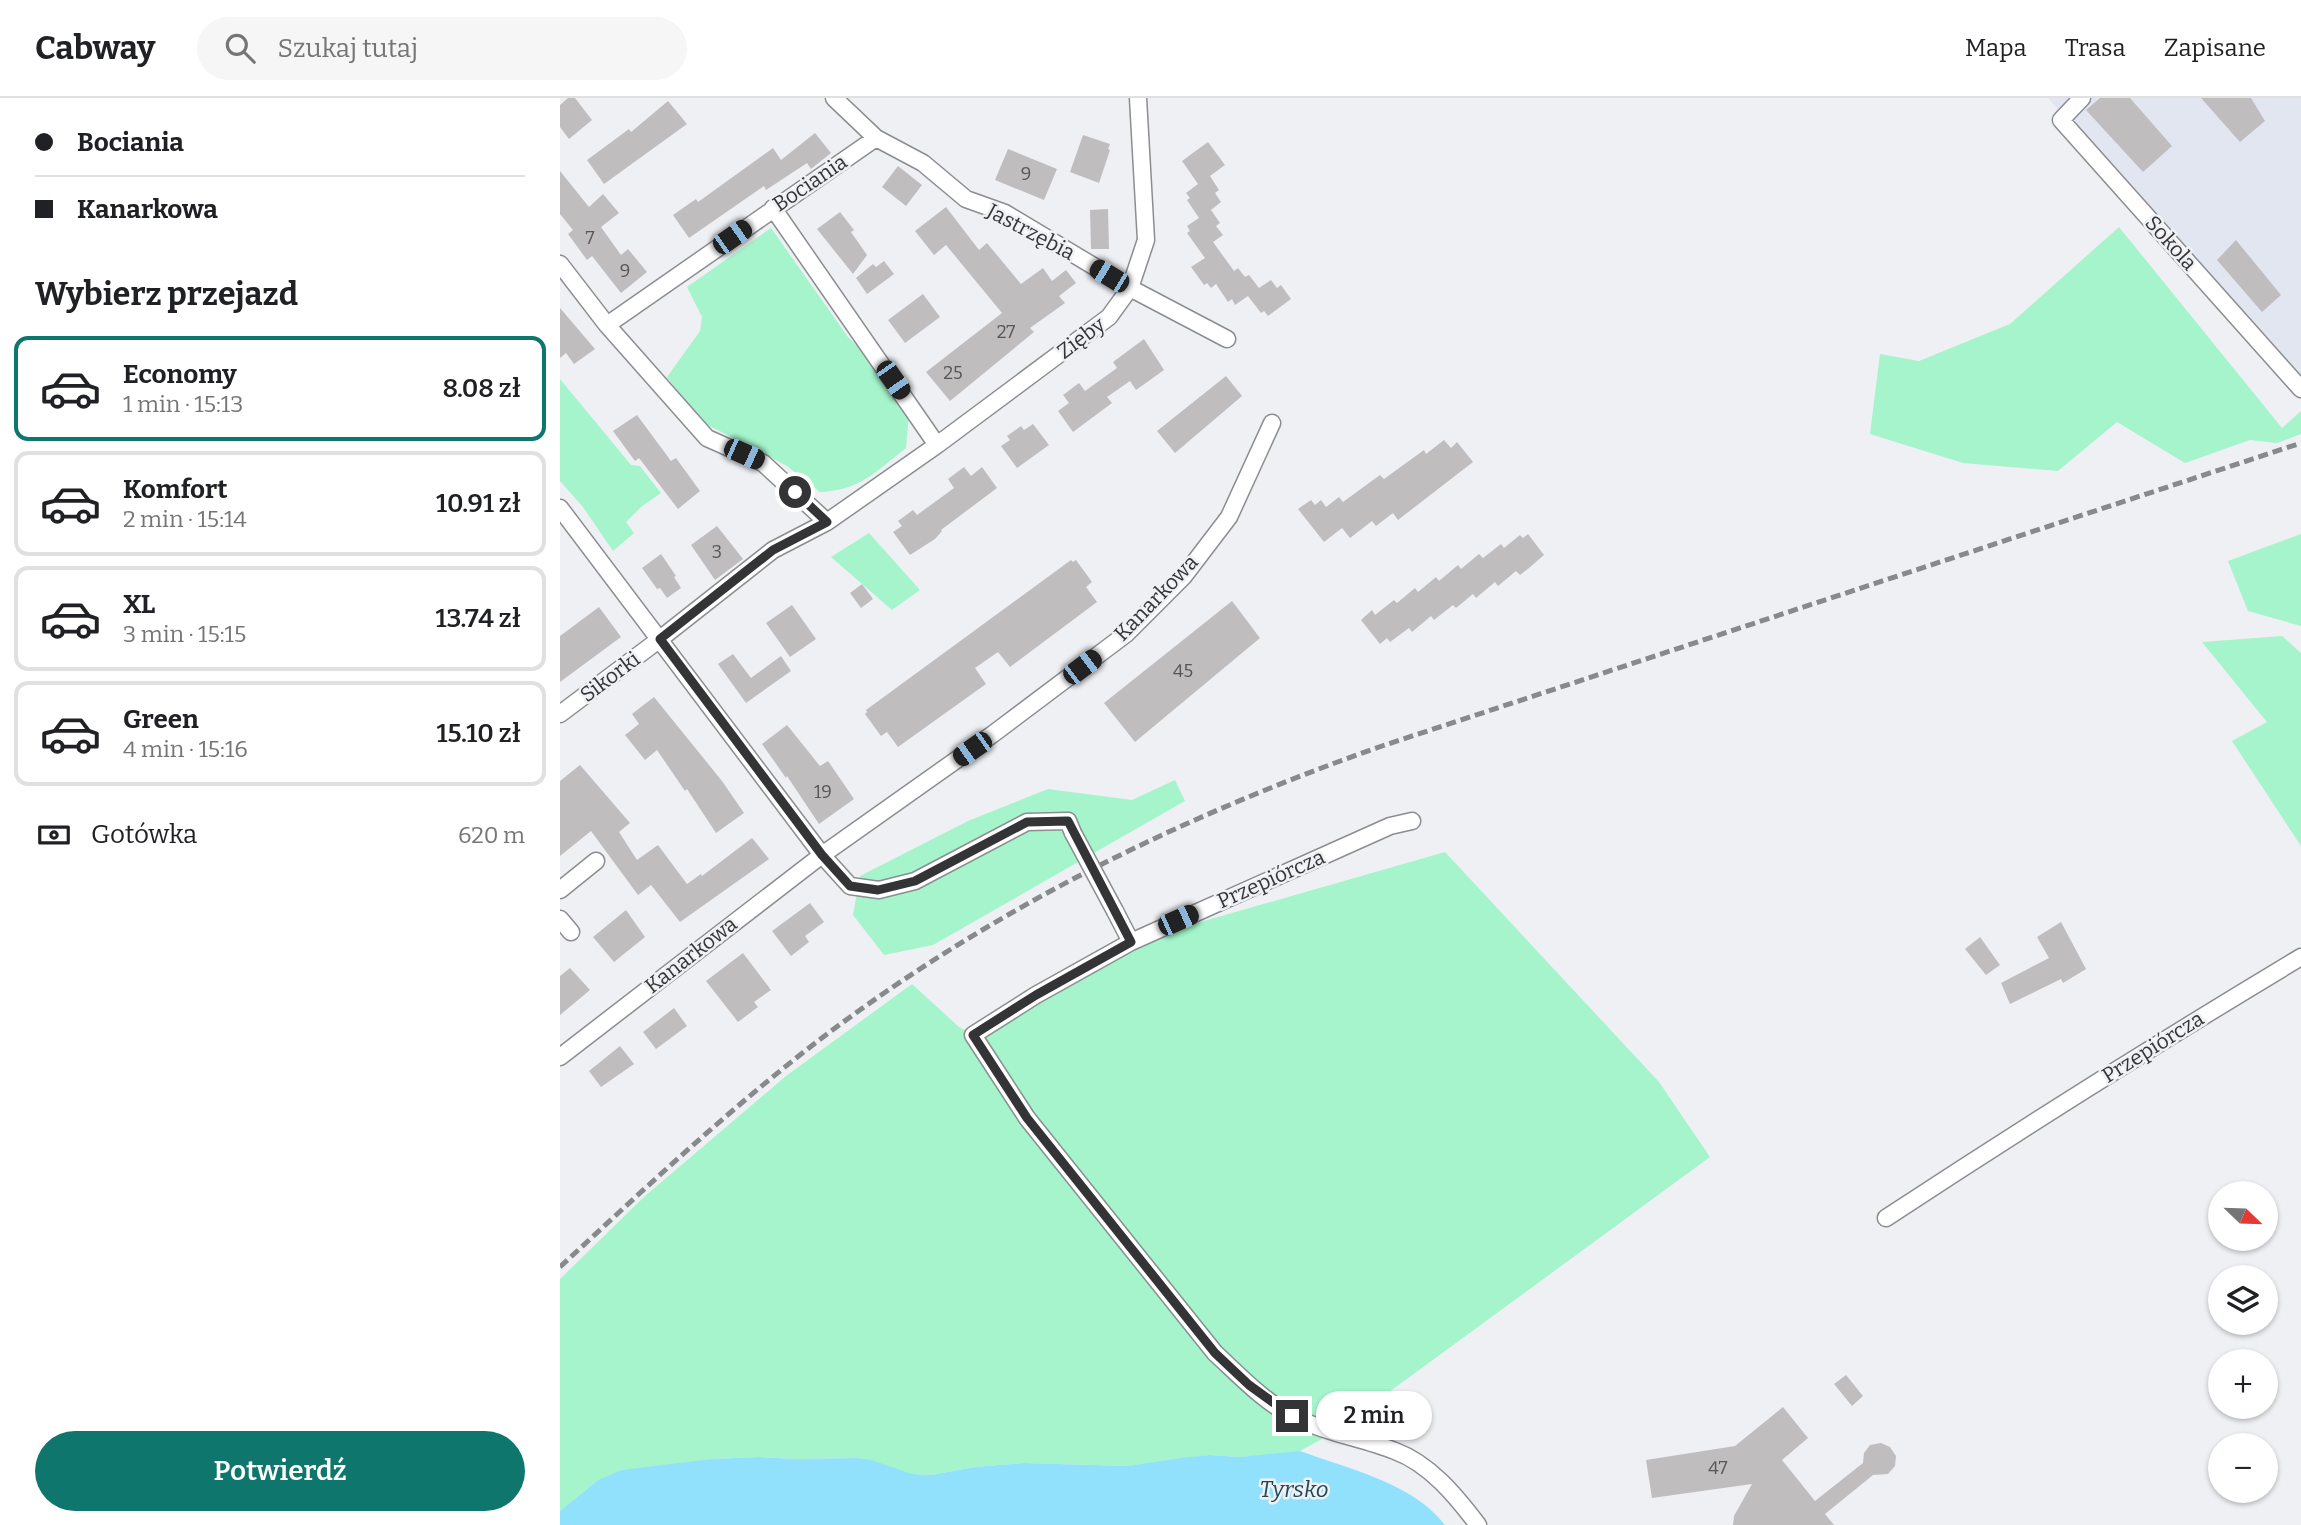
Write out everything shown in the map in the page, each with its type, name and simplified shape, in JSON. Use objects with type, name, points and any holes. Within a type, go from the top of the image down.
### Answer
[{"type":"street","name":"Jastrzębia","points":[[834,98],[877,138],[923,163],[966,200],[1005,213],[1130,288],[1227,339]]},
{"type":"street","name":"Zięby","points":[[660,639],[773,550],[827,522],[937,445],[1110,317],[1130,288],[1146,240],[1138,98]]},
{"type":"street","name":"Sokola","points":[[2082,98],[2062,120],[2301,388]]},
{"type":"street","name":"Bociania","points":[[607,325],[877,138]]},
{"type":"street","points":[[773,208],[937,445]]},
{"type":"street","points":[[560,264],[607,325],[707,438],[763,463],[827,522]]},
{"type":"street","name":"Kanarkowa","points":[[560,1057],[822,855],[993,734],[1126,634],[1184,576],[1229,517],[1272,423]]},
{"type":"street","points":[[560,508],[822,855],[850,886],[878,890],[915,881],[1027,822],[1068,821],[1131,942],[1036,995],[973,1035],[1027,1118],[1215,1353],[1249,1385],[1292,1416],[1333,1433],[1397,1451],[1421,1466],[1453,1492],[1478,1525]]},
{"type":"street","name":"Sikorki","points":[[560,714],[660,639]]},
{"type":"street","name":"Przepiórcza","points":[[1131,942],[1390,826],[1412,821]]},
{"type":"street","points":[[560,890],[596,861]]},
{"type":"street","name":"Przepiórcza","points":[[1886,1218],[2167,1037],[2301,957]]},
{"type":"shaded area","points":[[2048,98],[2301,98],[2301,375],[2289,380]]},
{"type":"green space","points":[[2119,227],[2282,428],[2301,411],[2301,434],[2277,443],[2250,440],[2185,463],[2117,422],[2058,471],[1963,463],[1870,434],[1880,354],[1919,361],[2010,324]]},
{"type":"green space","points":[[771,228],[848,337],[871,359],[909,414],[906,448],[867,478],[846,488],[820,492],[787,466],[700,421],[667,377],[700,331],[702,317],[687,287]]},
{"type":"green space","points":[[560,379],[631,465],[640,466],[661,493],[626,522],[634,533],[613,551],[583,507],[560,481]]},
{"type":"green space","points":[[869,533],[920,590],[892,610],[831,557]]},
{"type":"green space","points":[[2301,534],[2301,626],[2248,611],[2228,561]]},
{"type":"green space","points":[[2282,636],[2301,653],[2301,846],[2232,741],[2267,722],[2202,642]]},
{"type":"green space","points":[[1175,780],[1185,801],[933,945],[884,955],[853,915],[860,876],[968,821],[1048,789],[1132,800]]},
{"type":"green space","points":[[1445,852],[1659,1082],[1710,1157],[1333,1433],[1300,1451],[1240,1457],[1210,1455],[1128,1466],[1024,1463],[975,1467],[931,1475],[912,1474],[856,1458],[712,1459],[598,1480],[560,1511],[560,1279],[645,1196],[786,1076],[912,984],[959,1027],[973,1035],[1131,942]]},
{"type":"water","name":"Tyrsko","points":[[1300,1451],[1359,1471],[1398,1488],[1432,1510],[1445,1525],[560,1525],[560,1511],[598,1480],[622,1470],[712,1459],[856,1458],[871,1460],[912,1474],[931,1475],[975,1467],[1024,1463],[1128,1466],[1210,1455],[1240,1457]]},
{"type":"building","points":[[568,98],[575,98],[592,120],[569,139],[560,127],[560,105]]},
{"type":"building","points":[[2100,98],[2130,98],[2172,146],[2143,172],[2086,110]]},
{"type":"building","points":[[2201,98],[2251,98],[2265,121],[2240,142]]},
{"type":"building","points":[[668,101],[687,124],[604,184],[587,160],[629,129],[631,132]]},
{"type":"building","points":[[815,133],[831,153],[811,169],[807,163],[766,190],[764,186],[689,238],[673,215],[696,199],[698,202],[773,148],[781,160]]},
{"type":"building","points":[[1083,135],[1110,144],[1099,183],[1070,172]]},
{"type":"building","points":[[1208,142],[1225,165],[1210,176],[1219,190],[1215,193],[1221,202],[1211,210],[1220,223],[1216,226],[1223,235],[1213,242],[1234,271],[1238,268],[1245,277],[1249,275],[1259,288],[1271,280],[1277,288],[1281,285],[1291,299],[1268,316],[1264,311],[1261,313],[1248,296],[1235,305],[1232,299],[1228,302],[1216,284],[1211,288],[1207,283],[1204,285],[1191,267],[1205,258],[1187,233],[1190,231],[1187,226],[1199,218],[1187,200],[1190,198],[1186,193],[1198,184],[1182,161]]},
{"type":"building","points":[[1008,149],[1057,169],[1044,200],[995,180]]},
{"type":"building","points":[[898,166],[922,185],[906,206],[882,187]]},
{"type":"building","points":[[560,171],[589,207],[603,194],[619,213],[601,227],[621,255],[628,249],[647,272],[621,293],[592,256],[587,260],[568,234],[573,230],[560,214]]},
{"type":"building","points":[[946,207],[979,250],[987,243],[1021,284],[1043,268],[1052,281],[1066,270],[1076,283],[1059,296],[1065,303],[1030,328],[1034,332],[950,401],[926,372],[1002,313],[946,245],[934,255],[915,231]]},
{"type":"building","points":[[1108,209],[1109,249],[1091,249],[1090,210]]},
{"type":"building","points":[[840,212],[854,230],[851,232],[867,255],[853,274],[817,229]]},
{"type":"building","points":[[2236,240],[2281,295],[2262,312],[2217,260]]},
{"type":"building","points":[[884,261],[894,274],[867,294],[856,278],[873,264],[876,267]]},
{"type":"building","points":[[923,294],[940,317],[905,343],[888,320]]},
{"type":"building","points":[[560,308],[595,349],[574,364],[566,353],[560,358]]},
{"type":"building","points":[[1144,339],[1164,370],[1136,390],[1130,381],[1107,397],[1112,403],[1073,432],[1058,411],[1069,403],[1063,395],[1079,383],[1085,391],[1117,368],[1113,362]]},
{"type":"building","points":[[1226,376],[1242,396],[1175,453],[1157,431]]},
{"type":"building","points":[[637,415],[671,461],[676,458],[700,491],[678,509],[639,458],[635,461],[613,431]]},
{"type":"building","points":[[1033,424],[1049,445],[1017,468],[1001,446],[1010,440],[1007,436],[1021,426],[1024,430]]},
{"type":"building","points":[[1444,440],[1451,448],[1457,442],[1473,462],[1398,520],[1393,513],[1376,526],[1372,521],[1350,538],[1342,528],[1324,542],[1298,509],[1311,500],[1315,505],[1321,500],[1326,507],[1339,497],[1343,502],[1380,475],[1384,479],[1424,450],[1426,454]]},
{"type":"building","points":[[964,467],[971,476],[982,467],[997,488],[941,530],[935,539],[910,555],[893,532],[902,526],[898,521],[913,510],[917,515],[954,488],[948,479]]},
{"type":"building","points":[[717,526],[743,559],[715,580],[691,545]]},
{"type":"building","points":[[1528,534],[1544,555],[1529,568],[1520,575],[1516,571],[1498,586],[1495,582],[1476,598],[1473,594],[1456,608],[1453,605],[1434,620],[1431,616],[1412,632],[1409,628],[1390,642],[1387,638],[1380,644],[1361,620],[1372,610],[1375,615],[1394,600],[1397,603],[1415,588],[1418,592],[1436,577],[1439,581],[1458,565],[1461,569],[1479,554],[1483,558],[1501,544],[1504,548],[1520,535],[1523,538]]},
{"type":"building","points":[[661,554],[681,588],[667,598],[642,568]]},
{"type":"building","points":[[1071,560],[1076,560],[1092,582],[1086,587],[1097,602],[1010,667],[998,652],[975,668],[986,684],[898,747],[887,732],[881,736],[865,714],[866,710]]},
{"type":"building","points":[[862,584],[873,599],[861,608],[850,593]]},
{"type":"building","points":[[1232,601],[1260,638],[1135,742],[1104,703]]},
{"type":"building","points":[[792,605],[816,639],[790,657],[766,623]]},
{"type":"building","points":[[599,607],[621,637],[560,682],[560,636]]},
{"type":"building","points":[[733,654],[751,678],[781,656],[791,671],[746,703],[718,664]]},
{"type":"building","points":[[654,697],[722,781],[744,813],[716,833],[657,750],[645,760],[625,735],[639,724],[632,714]]},
{"type":"building","points":[[787,725],[820,766],[828,761],[854,799],[819,824],[762,744]]},
{"type":"building","points":[[580,765],[630,823],[619,832],[637,860],[658,845],[687,884],[701,874],[702,876],[752,838],[769,859],[680,922],[651,885],[638,895],[591,831],[560,856],[560,781]]},
{"type":"building","points":[[810,903],[824,922],[805,936],[809,942],[791,956],[772,931]]},
{"type":"building","points":[[626,910],[645,937],[614,962],[593,937]]},
{"type":"building","points":[[2061,922],[2086,969],[2063,983],[2061,979],[2010,1004],[2001,983],[2049,958],[2037,937]]},
{"type":"building","points":[[1980,937],[2000,965],[1986,975],[1965,949]]},
{"type":"building","points":[[743,953],[771,990],[754,1002],[758,1007],[738,1022],[706,981]]},
{"type":"building","points":[[570,968],[590,990],[560,1015],[560,976]]},
{"type":"building","points":[[674,1008],[687,1026],[656,1049],[643,1032]]},
{"type":"building","points":[[620,1046],[634,1064],[601,1087],[589,1071]]},
{"type":"building","points":[[1846,1375],[1863,1396],[1852,1406],[1834,1384]]},
{"type":"building","points":[[1783,1407],[1808,1438],[1782,1460],[1815,1501],[1863,1463],[1864,1453],[1870,1445],[1881,1443],[1890,1447],[1896,1456],[1895,1466],[1888,1474],[1873,1475],[1825,1514],[1834,1525],[1733,1525],[1734,1516],[1752,1484],[1652,1498],[1646,1460],[1735,1446]]},
{"type":"railway","points":[[560,1267],[748,1097],[879,996],[1016,910],[1158,837],[1232,804],[1382,746],[2301,443]]},
{"type":"route","points":[[795,492],[827,522],[773,550],[660,639],[822,855],[850,886],[878,890],[915,881],[1027,822],[1068,821],[1131,942],[1036,995],[973,1035],[1027,1118],[1215,1353],[1249,1385],[1292,1416]]}]
